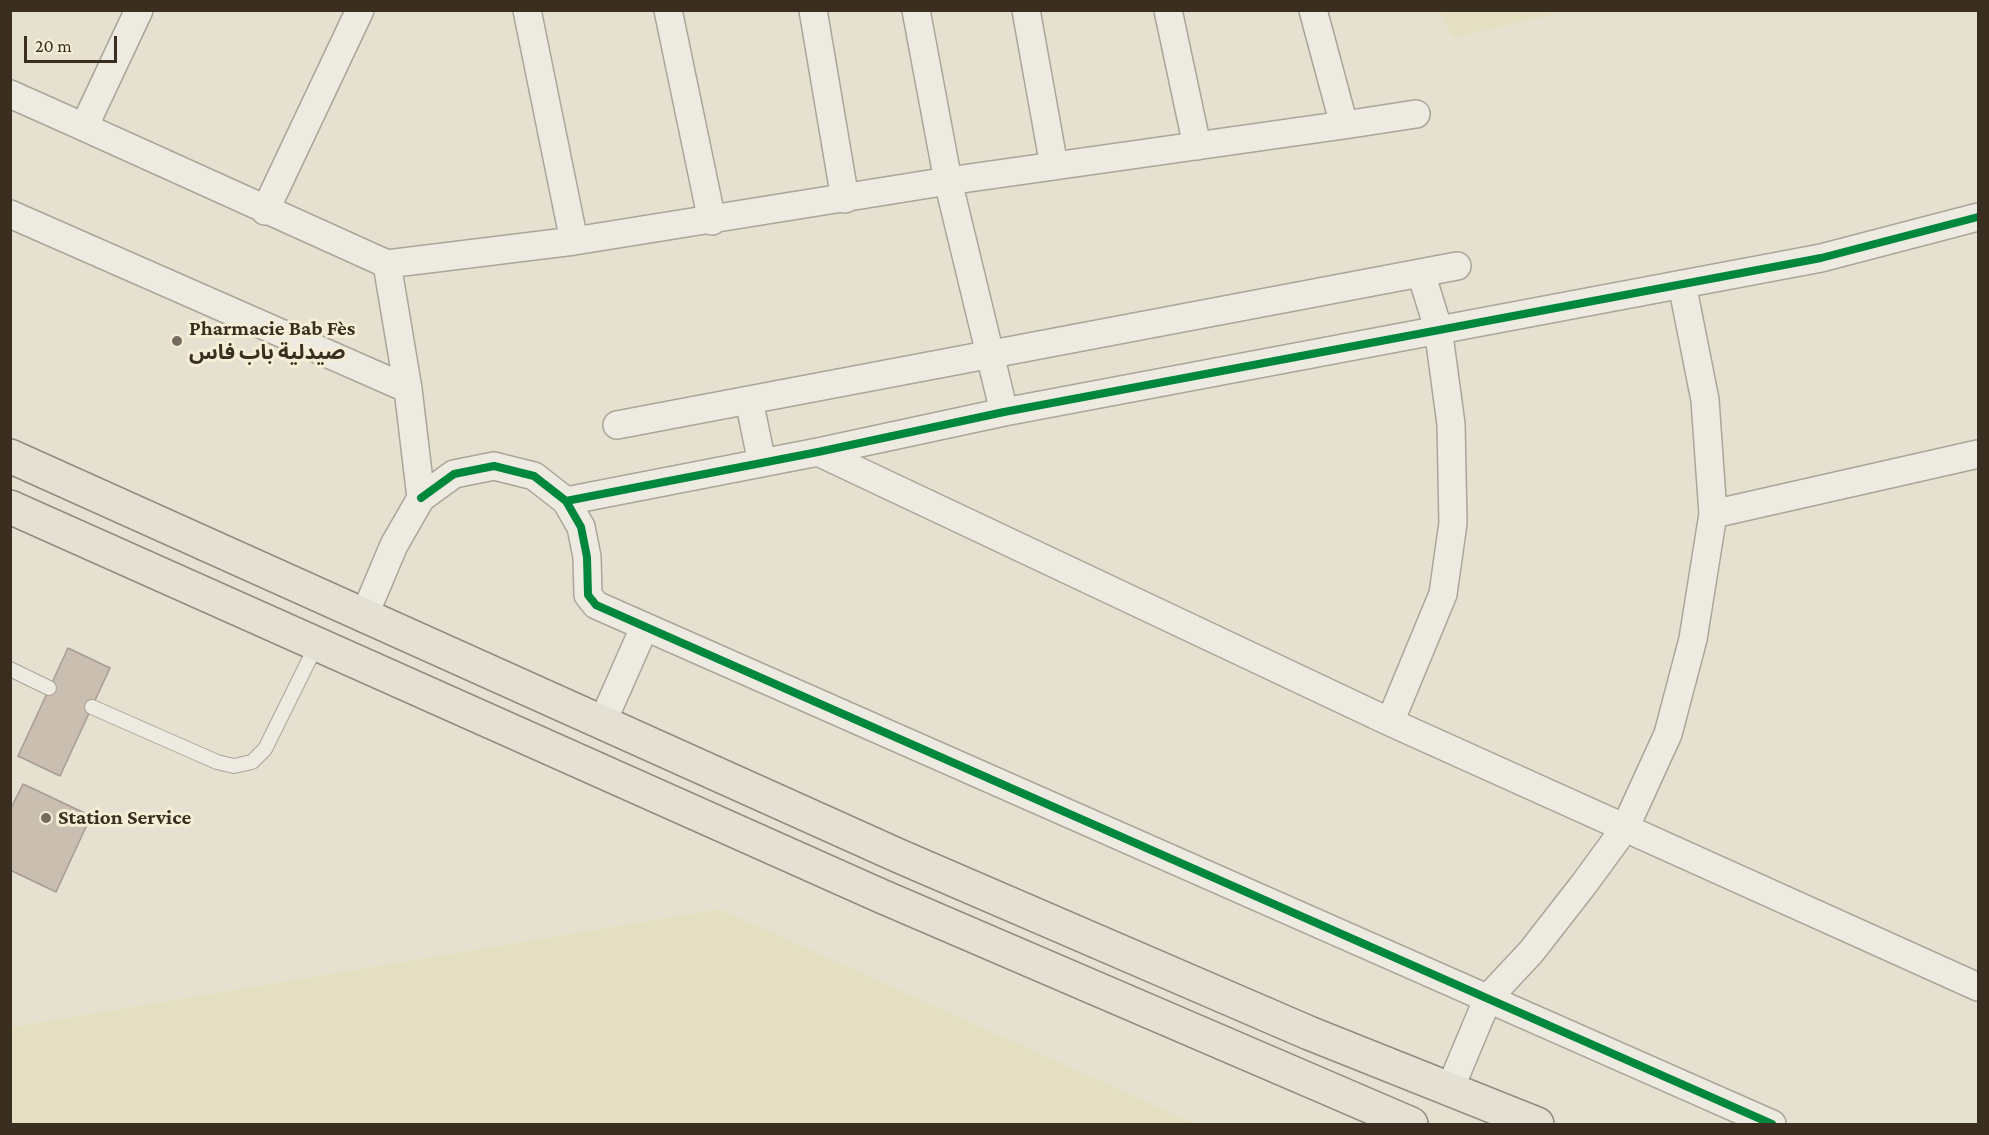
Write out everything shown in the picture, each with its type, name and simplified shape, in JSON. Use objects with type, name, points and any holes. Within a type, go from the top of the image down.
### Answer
[{"type":"main road","points":[[10,456],[909,861],[1449,1091],[1537,1125]]},
{"type":"main road","points":[[10,507],[316,646],[870,892],[1411,1125]]},
{"type":"street","points":[[84,127],[139,10]]},
{"type":"street","points":[[265,211],[360,10]]},
{"type":"street","points":[[527,10],[574,242]]},
{"type":"street","points":[[668,10],[712,221]]},
{"type":"street","points":[[813,10],[845,199]]},
{"type":"street","points":[[916,10],[948,181],[1004,412]]},
{"type":"street","points":[[1026,10],[1054,166]]},
{"type":"street","points":[[1168,10],[1197,146]]},
{"type":"street","points":[[1313,10],[1344,125]]},
{"type":"street","points":[[10,94],[265,211],[387,264],[574,242],[948,181],[1416,114]]},
{"type":"street","points":[[10,214],[408,389]]},
{"type":"street","points":[[566,501],[818,452],[1004,412],[1438,328],[1821,258],[1978,217]]},
{"type":"street","points":[[387,264],[408,389],[421,498]]},
{"type":"street","points":[[616,425],[1457,266]]},
{"type":"street","points":[[1390,722],[1443,594],[1453,523],[1451,424],[1438,328],[1421,273]]},
{"type":"street","points":[[1449,1091],[1488,998],[1531,952],[1625,828],[1668,734],[1693,639],[1713,514],[1705,400],[1682,284]]},
{"type":"street","points":[[749,400],[762,463]]},
{"type":"street","points":[[818,452],[1390,722],[1978,987]]},
{"type":"street","points":[[1713,514],[1978,454]]},
{"type":"street","points":[[364,616],[394,545],[421,498],[454,474],[494,466],[534,476],[566,501],[580,527],[586,557],[588,595],[596,605],[1772,1125]]},
{"type":"street","points":[[602,723],[644,628]]},
{"type":"lane","points":[[92,707],[217,762],[234,766],[252,762],[265,749],[316,646]]},
{"type":"lane","points":[[10,669],[49,688]]},
{"type":"shaded area","points":[[1440,11],[1567,11],[1453,38]]},
{"type":"shaded area","points":[[720,909],[1196,1124],[11,1124],[11,1027]]},
{"type":"building","points":[[68,648],[110,668],[60,776],[18,756]]},
{"type":"building","points":[[23,784],[91,816],[56,892],[10,870],[10,810]]},
{"type":"cycle path","points":[[566,501],[818,452],[1004,412],[1821,258],[1978,217]]},
{"type":"cycle path","points":[[421,498],[454,474],[494,466],[534,476],[566,501],[581,527],[587,557],[588,595],[596,605],[1772,1124]]},
{"type":"place","name":"Pharmacie Bab Fès صيدلية باب فاس","points":[[177,341]]},
{"type":"place","name":"Station Service","points":[[46,818]]}]
